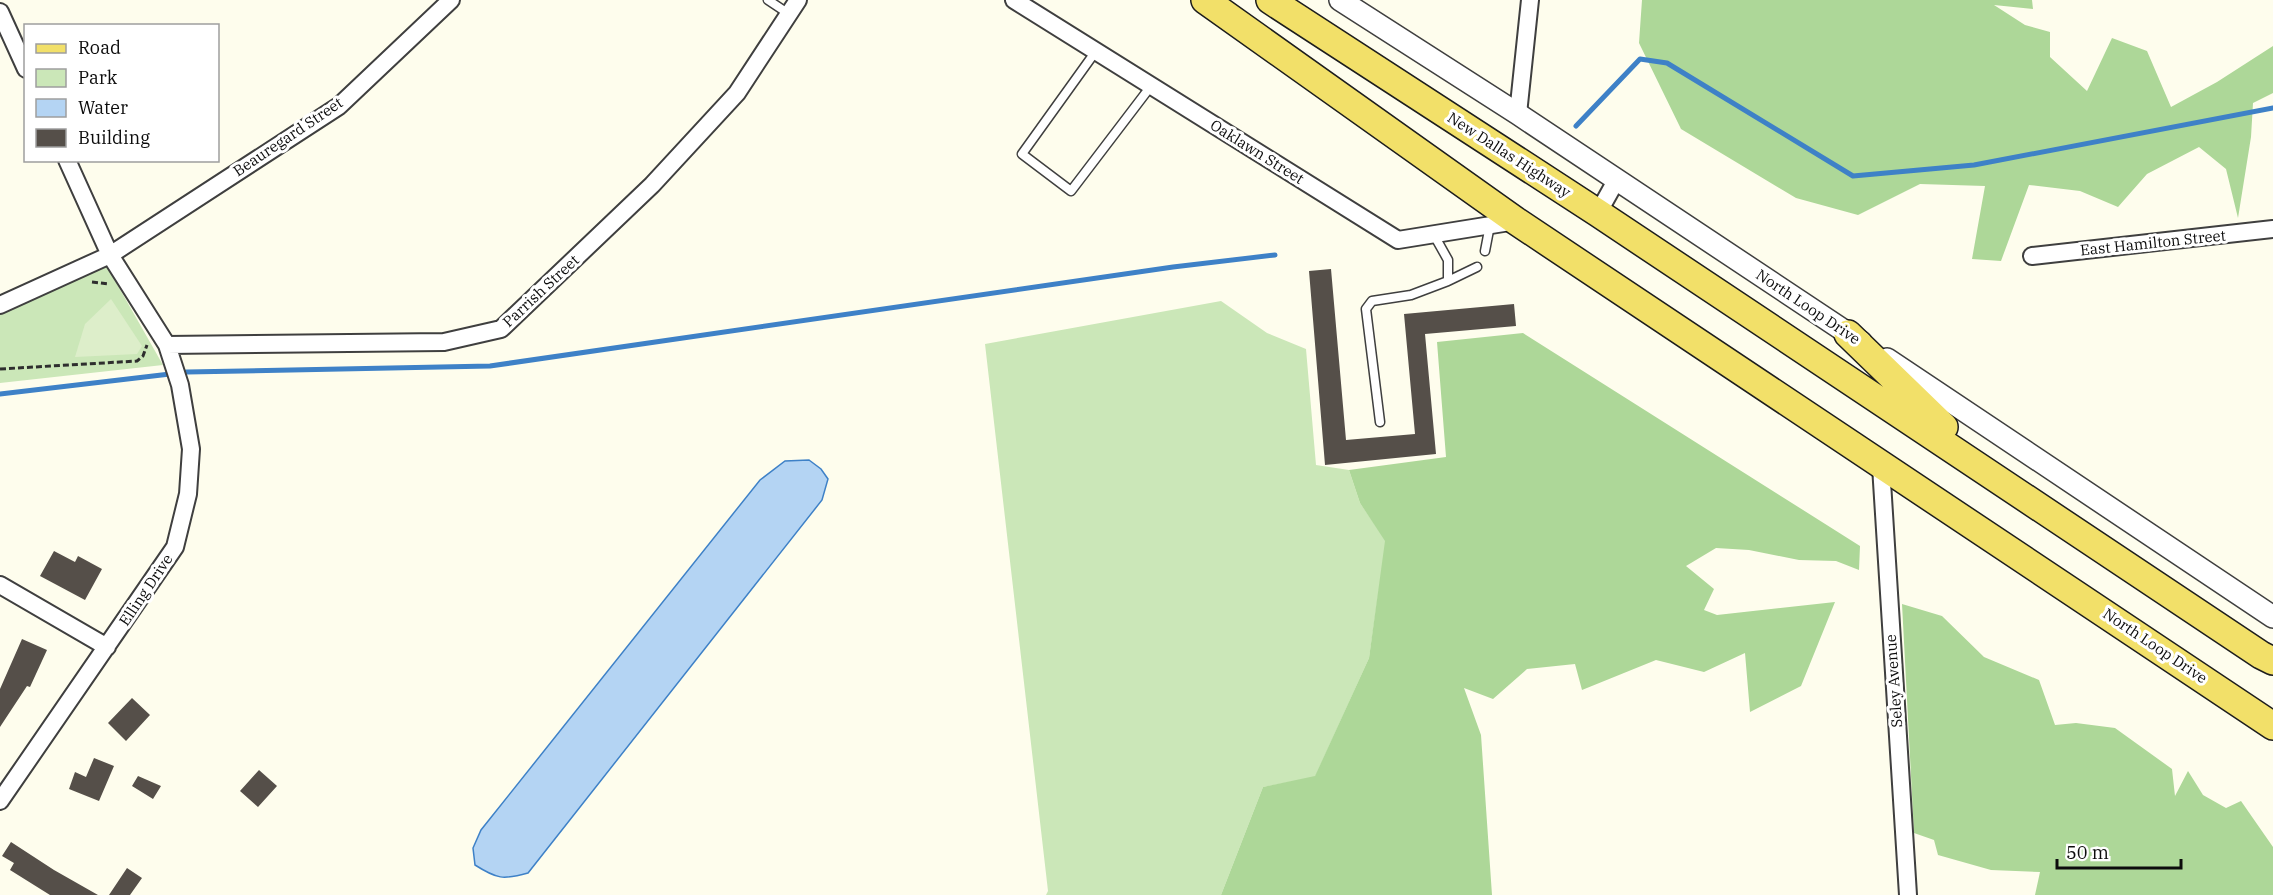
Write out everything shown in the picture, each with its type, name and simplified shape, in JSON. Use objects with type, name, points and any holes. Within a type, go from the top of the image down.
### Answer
[{"type":"main road","name":"North Loop Drive","points":[[1205,0],[1380,126],[1503,224],[1881,466],[2126,626],[2273,726]]},
{"type":"main road","name":"New Dallas Highway","points":[[1270,0],[1990,472]]},
{"type":"main road","points":[[1848,334],[1990,472],[2273,661]]},
{"type":"street","name":"Beauregard Street","points":[[110,255],[339,106],[452,0]]},
{"type":"street","name":"Oaklawn Street","points":[[1014,0],[1398,240],[1503,224]]},
{"type":"street","name":"North Loop Drive","points":[[1340,0],[1617,179],[2273,617]]},
{"type":"street","points":[[1518,114],[1530,0]]},
{"type":"street","name":"Parrish Street","points":[[168,351],[444,342],[501,329],[652,185],[737,93],[793,7]]},
{"type":"street","points":[[0,12],[24,65]]},
{"type":"street","name":"Elling Drive","points":[[0,801],[175,547],[188,494],[191,449],[180,385],[168,351],[110,255],[68,162]]},
{"type":"street","points":[[1598,213],[1617,179]]},
{"type":"street","name":"East Hamilton Street","points":[[2032,256],[2273,229]]},
{"type":"street","points":[[0,305],[110,255]]},
{"type":"street","name":"Seley Avenue","points":[[1881,466],[1908,895]]},
{"type":"street","points":[[0,585],[107,647]]},
{"type":"lane","points":[[768,0],[793,7]]},
{"type":"lane","points":[[1096,51],[1022,154],[1071,191],[1151,86]]},
{"type":"lane","points":[[1485,251],[1503,224]]},
{"type":"lane","points":[[1434,235],[1448,260],[1448,280]]},
{"type":"lane","points":[[1380,422],[1366,309],[1372,301],[1411,295],[1477,267]]},
{"type":"path","points":[[86,283],[107,284],[117,288]]},
{"type":"path","points":[[0,369],[137,361],[143,357],[147,344]]},
{"type":"green space","points":[[1642,0],[2032,0],[2033,9],[1994,5],[2025,25],[2050,32],[2050,57],[2087,91],[2112,38],[2147,51],[2171,107],[2217,82],[2273,46],[2273,93],[2253,103],[2251,137],[2238,218],[2226,169],[2199,147],[2147,174],[2118,207],[2080,191],[2029,185],[2001,261],[1972,259],[1985,186],[1920,184],[1858,215],[1796,198],[1681,129],[1639,43]]},
{"type":"green space","points":[[105,263],[163,365],[0,383],[0,312]]},
{"type":"green space","points":[[111,299],[142,346],[137,354],[75,357],[85,324]]},
{"type":"green space","points":[[1221,301],[1267,333],[1306,349],[1316,465],[1349,470],[1360,503],[1386,541],[1369,658],[1315,777],[1263,787],[1221,895],[1046,895],[1048,891],[985,344]]},
{"type":"green space","points":[[1523,333],[1860,546],[1859,570],[1836,561],[1799,560],[1749,550],[1716,548],[1686,566],[1714,589],[1704,610],[1717,615],[1835,602],[1801,686],[1750,712],[1745,653],[1704,672],[1656,660],[1582,690],[1575,664],[1527,669],[1493,699],[1464,688],[1481,735],[1492,895],[1221,895],[1263,787],[1315,776],[1369,658],[1385,541],[1360,503],[1349,470],[1446,457],[1437,342]]},
{"type":"green space","points":[[1902,604],[1942,616],[1984,657],[2039,680],[2055,725],[2076,723],[2115,728],[2172,769],[2175,796],[2188,771],[2203,795],[2226,808],[2241,801],[2273,847],[2273,895],[2035,895],[2040,872],[1991,870],[1938,855],[1934,840],[1914,833]]},
{"type":"water","points":[[809,460],[821,469],[828,479],[822,500],[528,873],[500,877],[475,865],[473,848],[481,830],[760,480],[785,461]]},
{"type":"building","points":[[1331,269],[1346,440],[1415,434],[1404,314],[1514,304],[1516,326],[1425,334],[1436,454],[1325,465],[1309,271]]},
{"type":"building","points":[[54,551],[75,562],[78,556],[102,569],[85,600],[40,576]]},
{"type":"building","points":[[22,639],[47,650],[30,687],[27,686],[0,727],[0,689]]},
{"type":"building","points":[[132,698],[150,715],[126,741],[108,723]]},
{"type":"building","points":[[94,758],[114,766],[99,801],[69,789],[75,772],[86,777]]},
{"type":"building","points":[[259,770],[277,786],[258,807],[240,791]]},
{"type":"building","points":[[138,776],[161,786],[153,799],[132,786]]},
{"type":"building","points":[[11,842],[98,895],[50,895],[10,870],[14,863],[2,856]]},
{"type":"building","points":[[127,868],[142,878],[130,895],[109,895]]},
{"type":"waterway","points":[[1576,126],[1640,59],[1667,63],[1853,176],[1974,165],[2273,108]]},
{"type":"waterway","points":[[0,394],[187,372],[490,366],[1173,267],[1275,255]]}]
